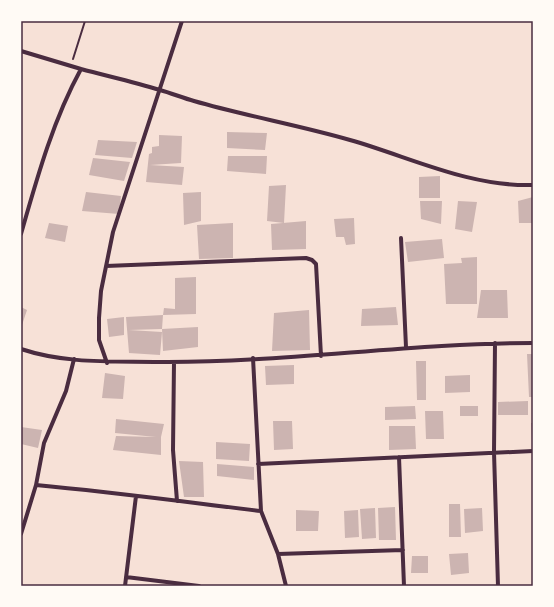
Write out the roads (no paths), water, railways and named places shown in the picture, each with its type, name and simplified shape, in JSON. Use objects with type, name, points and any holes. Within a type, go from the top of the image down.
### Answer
[{"type":"street","points":[[107,363],[99,340],[101,291],[113,232],[182,21]]},
{"type":"street","points":[[21,51],[160,90],[193,101],[388,151],[459,176],[487,183],[516,186],[533,185]]},
{"type":"street","points":[[21,234],[52,135],[81,69]]},
{"type":"street","points":[[400,238],[406,347]]},
{"type":"street","points":[[106,266],[306,258],[312,260],[316,264],[321,356]]},
{"type":"street","points":[[495,343],[494,452],[498,586]]},
{"type":"street","points":[[21,349],[42,356],[107,363],[321,356],[406,347],[533,343]]},
{"type":"street","points":[[252,358],[261,511],[278,554],[286,586]]},
{"type":"street","points":[[21,534],[36,485],[44,443],[66,390],[74,359]]},
{"type":"street","points":[[174,362],[173,450],[176,501]]},
{"type":"street","points":[[258,464],[494,452],[533,452]]},
{"type":"street","points":[[399,457],[404,586]]},
{"type":"street","points":[[36,485],[261,511]]},
{"type":"street","points":[[125,586],[136,496]]},
{"type":"street","points":[[278,554],[403,550]]},
{"type":"street","points":[[126,577],[199,586]]}]
